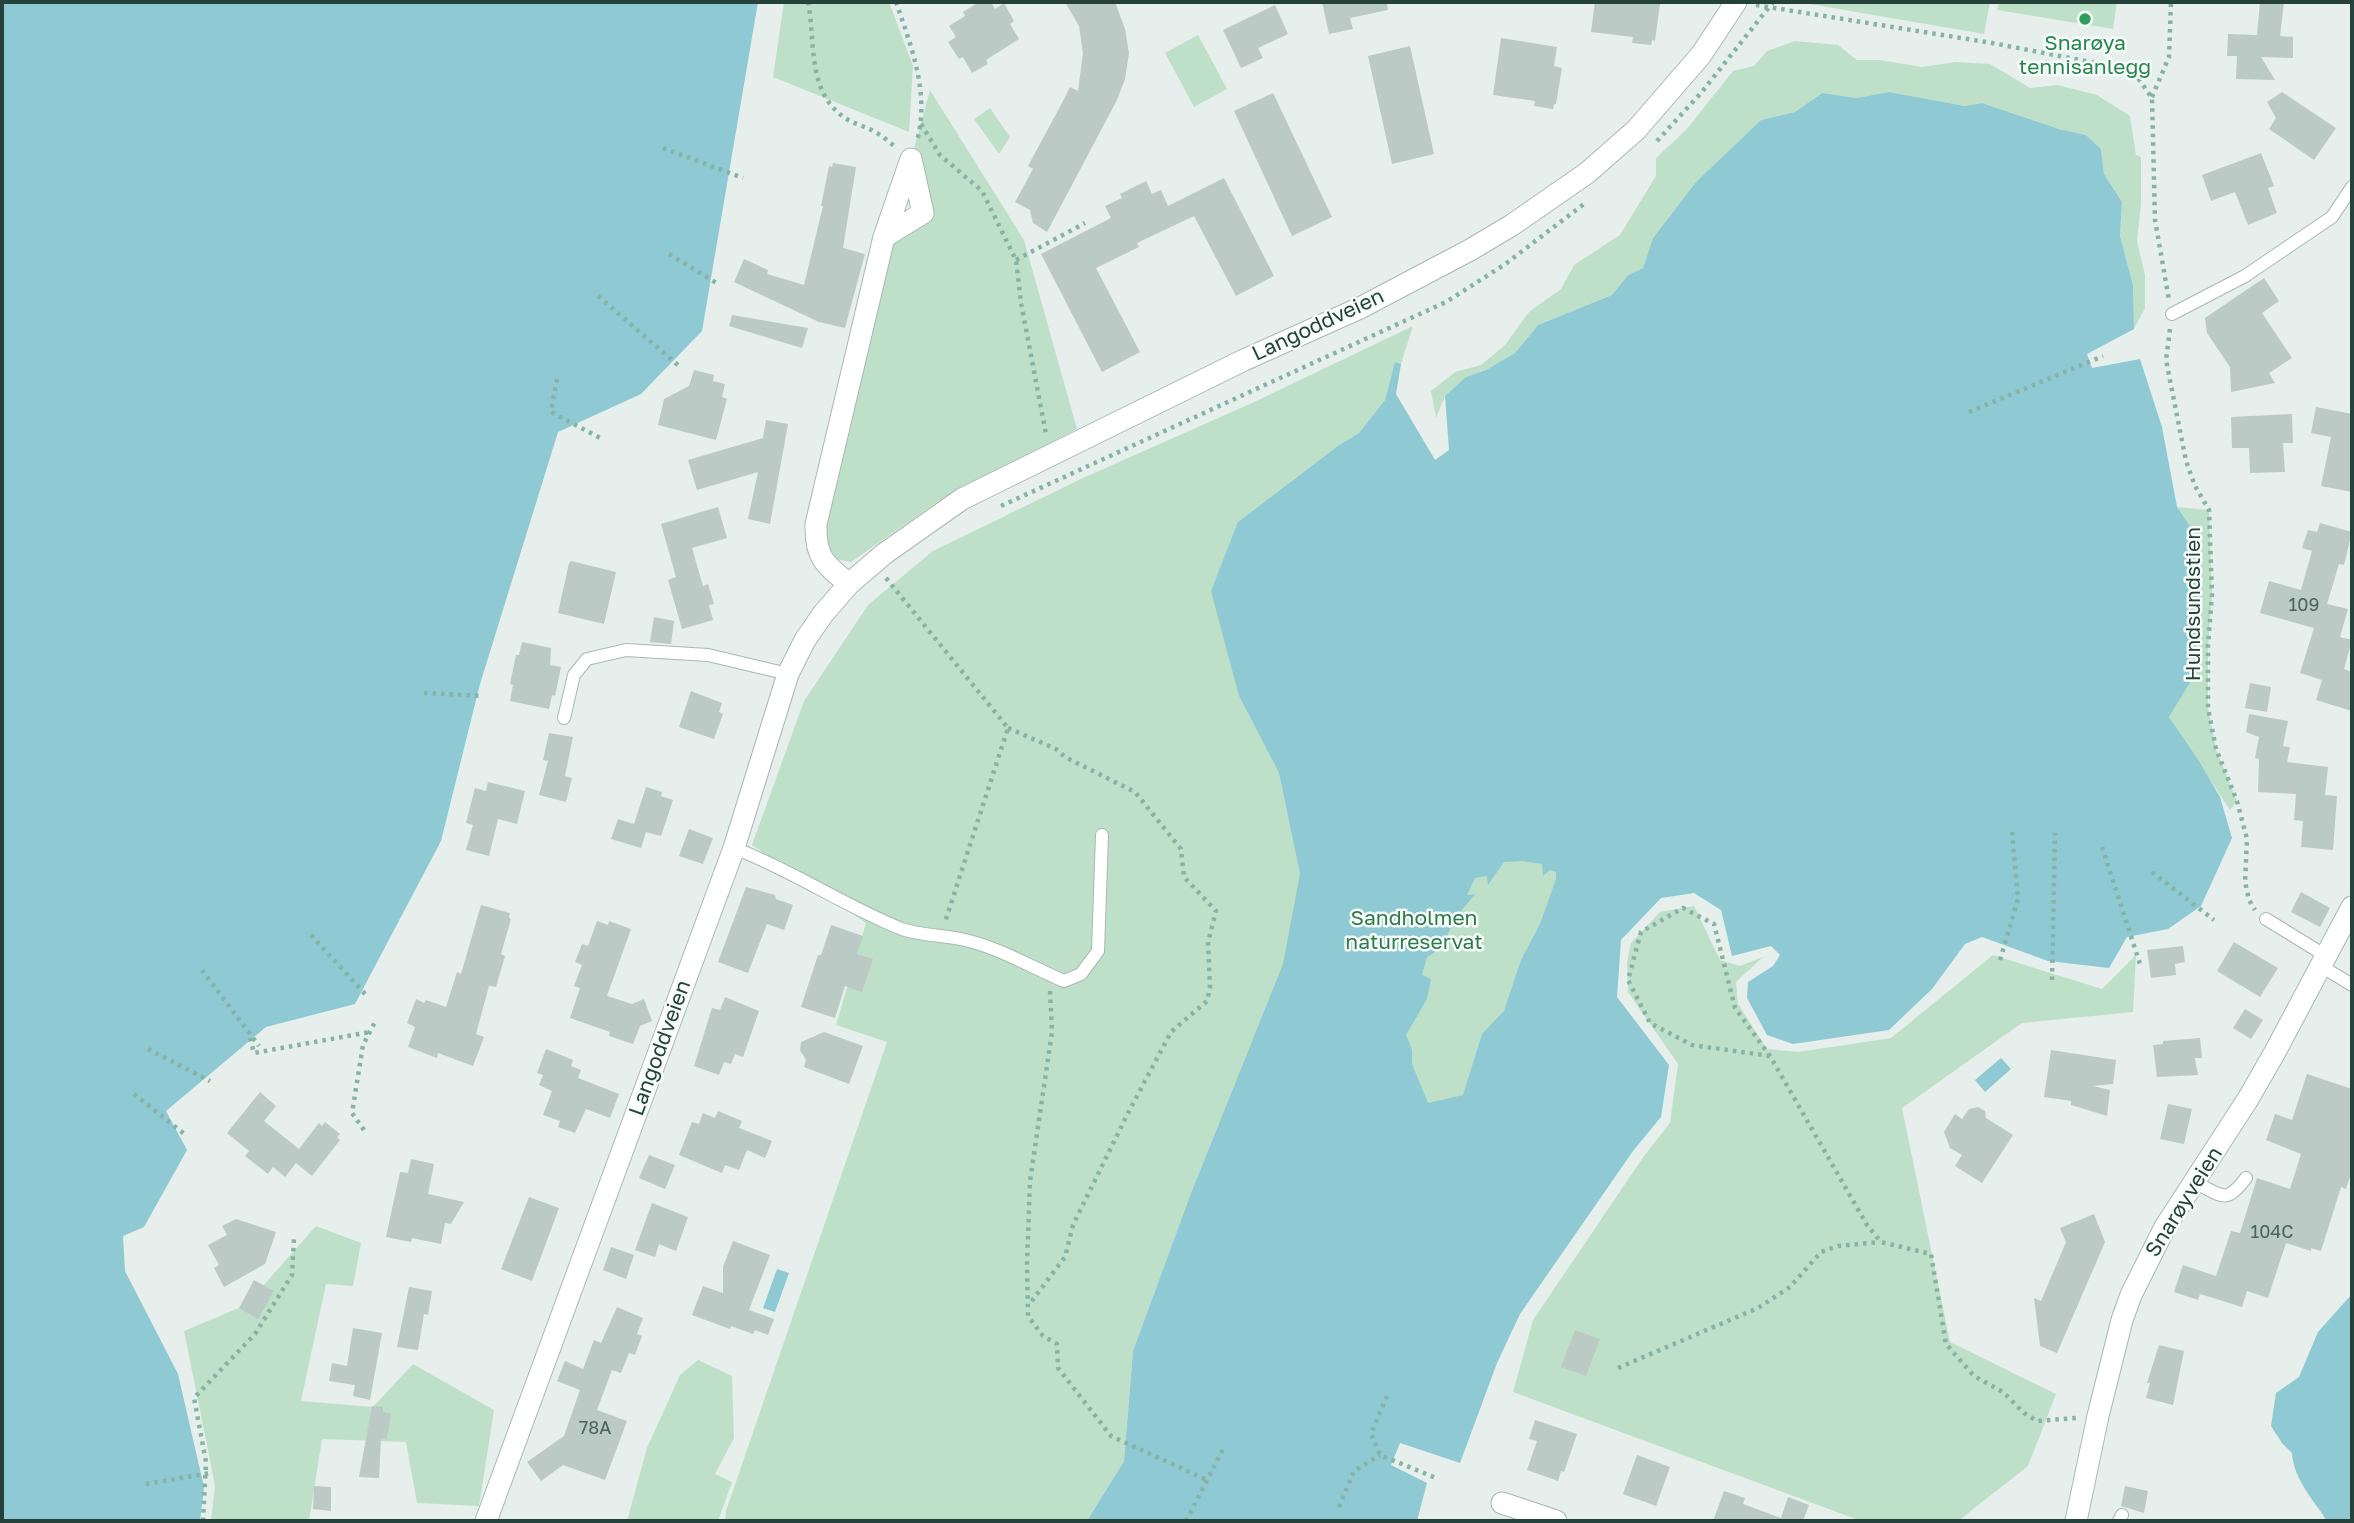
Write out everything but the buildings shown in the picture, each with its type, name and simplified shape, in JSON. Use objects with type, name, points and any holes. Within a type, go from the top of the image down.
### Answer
[{"type":"street","name":"Langoddveien","points":[[485,1521],[734,848],[788,674],[805,640],[849,584],[884,554],[946,509],[1244,360],[1360,308],[1470,250],[1511,225],[1587,173],[1636,130],[1701,55],[1736,2]]},
{"type":"street","points":[[884,237],[923,213],[911,159]]},
{"type":"street","points":[[849,584],[820,556],[816,543],[816,524],[884,237],[911,159]]},
{"type":"street","name":"Snarøyveien","points":[[2076,1521],[2098,1416],[2122,1320],[2131,1295],[2165,1227],[2255,1087],[2352,907]]},
{"type":"street","points":[[1502,1503],[1556,1521]]},
{"type":"lane","points":[[2172,314],[2245,276],[2332,217],[2352,187]]},
{"type":"lane","points":[[564,718],[574,675],[587,659],[626,650],[708,655],[788,674]]},
{"type":"lane","points":[[734,848],[759,857],[840,901],[905,930],[967,940],[1018,959],[1064,981],[1081,974],[1098,951],[1102,835]]},
{"type":"lane","points":[[2266,919],[2352,985]]},
{"type":"lane","points":[[2194,1182],[2223,1196],[2229,1196],[2246,1178]]},
{"type":"path","points":[[808,2],[812,23],[814,70],[824,98],[845,118],[876,132],[911,159],[921,124],[920,74],[896,2]]},
{"type":"path","points":[[1736,2],[1772,4],[2122,68],[2138,78],[2152,98]]},
{"type":"path","points":[[2152,98],[2169,57],[2171,2]]},
{"type":"path","name":"Hundsundstien","points":[[2152,98],[2155,220],[2172,314],[2166,360],[2186,461],[2208,510],[2212,594],[2208,646],[2208,708],[2216,749],[2247,839],[2245,882],[2249,900],[2252,908],[2266,919]]},
{"type":"path","points":[[921,124],[940,155],[982,191],[1016,260],[1021,303],[1046,434],[1064,448]]},
{"type":"path","points":[[663,148],[743,178]]},
{"type":"path","points":[[1016,260],[1085,223]]},
{"type":"path","points":[[669,254],[718,284]]},
{"type":"path","points":[[598,296],[679,366]]},
{"type":"path","points":[[1969,412],[2103,356]]},
{"type":"path","points":[[557,379],[551,412],[602,439]]},
{"type":"path","points":[[999,507],[1073,474]]},
{"type":"path","points":[[875,586],[893,568]]},
{"type":"path","points":[[884,576],[1008,728],[1056,748],[1065,757],[1135,792],[1181,849],[1184,877],[1216,911],[1208,942],[1208,1001],[1171,1032],[1073,1224],[1065,1256],[1028,1306]]},
{"type":"path","points":[[424,693],[483,696]]},
{"type":"path","points":[[940,936],[1008,728]]},
{"type":"path","points":[[2000,960],[2018,898],[2012,832]]},
{"type":"path","points":[[2052,980],[2055,833]]},
{"type":"path","points":[[2102,847],[2140,964]]},
{"type":"path","points":[[2152,872],[2214,920]]},
{"type":"path","points":[[1770,1056],[1692,1045],[1650,1023],[1628,980],[1641,932],[1683,908],[1714,924],[1735,1008],[1770,1056],[1867,1225],[1881,1242]]},
{"type":"path","points":[[311,935],[366,996]]},
{"type":"path","points":[[202,970],[259,1046]]},
{"type":"path","points":[[1050,975],[1052,1032],[1030,1181],[1028,1316],[1043,1336],[1057,1344],[1058,1368],[1111,1436],[1207,1480]]},
{"type":"path","points":[[364,1130],[352,1113],[363,1045],[375,1022]]},
{"type":"path","points":[[250,1038],[254,1053],[370,1032]]},
{"type":"path","points":[[148,1049],[210,1081]]},
{"type":"path","points":[[134,1094],[187,1136]]},
{"type":"path","points":[[203,1521],[206,1462],[194,1398],[255,1334],[292,1275],[294,1238]]},
{"type":"path","points":[[1618,1368],[1758,1308],[1790,1287],[1821,1252],[1838,1246],[1881,1242],[1931,1254],[1946,1344],[1974,1376],[2003,1392],[2024,1413],[2037,1421],[2098,1416]]},
{"type":"path","points":[[1387,1396],[1371,1434],[1380,1455],[1436,1478]]},
{"type":"path","points":[[1186,1521],[1224,1447]]},
{"type":"path","points":[[1339,1507],[1354,1471],[1380,1455]]},
{"type":"path","points":[[146,1484],[211,1473]]},
{"type":"green space","points":[[784,2],[889,2],[913,66],[909,132],[773,77]]},
{"type":"green space","points":[[1810,2],[1990,2],[1984,34]]},
{"type":"green space","name":"Snarøya tennisanlegg","points":[[1999,2],[2117,2],[2113,29],[1997,10]]},
{"type":"green space","points":[[1198,35],[1227,89],[1194,107],[1165,53]]},
{"type":"green space","points":[[1795,41],[1838,45],[1857,60],[1879,60],[1922,67],[1955,62],[1990,64],[2030,88],[2057,85],[2097,95],[2130,116],[2136,155],[2141,157],[2141,204],[2137,241],[2145,275],[2145,308],[2134,329],[2133,285],[2120,236],[2122,202],[2104,174],[2101,149],[2086,135],[2059,129],[1982,103],[1965,106],[1889,92],[1857,98],[1822,93],[1795,112],[1761,120],[1696,182],[1653,238],[1643,268],[1628,275],[1612,295],[1538,325],[1515,353],[1486,370],[1466,377],[1445,396],[1436,418],[1431,391],[1455,372],[1481,365],[1505,345],[1529,312],[1561,289],[1574,265],[1620,235],[1656,176],[1656,158],[1686,130],[1733,71],[1754,66],[1767,51]]},
{"type":"green space","points":[[930,90],[1024,240],[1077,429],[937,502],[851,562],[829,558],[816,524],[884,237],[923,213],[911,159]]},
{"type":"green space","points":[[990,108],[1010,137],[999,154],[974,119]]},
{"type":"green space","name":"Sandholmen naturreservat","points":[[1413,326],[1401,364],[1395,363],[1385,400],[1359,433],[1339,445],[1238,522],[1239,696],[1279,773],[1300,873],[1630,731],[1417,1262],[1249,1049],[1191,1193],[1133,1351],[1124,1461],[1087,1521],[725,1521],[726,1511],[887,1042],[836,1025],[866,923],[752,845],[804,701],[868,605],[933,551],[1083,478],[1252,403]]},
{"type":"green space","points":[[2177,507],[2209,510],[2212,594],[2208,646],[2208,708],[2216,749],[2237,801],[2230,810],[2169,717],[2193,678],[2192,529]]},
{"type":"green space","points":[[1694,906],[1720,960],[1740,966],[1763,957],[1736,982],[1738,1004],[1767,1049],[1798,1052],[1891,1038],[1993,955],[2102,989],[2136,955],[2133,1012],[2022,1023],[1902,1108],[1950,1342],[2056,1394],[2028,1466],[1958,1521],[1861,1521],[1513,1392],[1533,1320],[1644,1156],[1670,1123],[1678,1064],[1628,992],[1627,963],[1631,943],[1660,912]]},
{"type":"green space","points":[[316,1226],[361,1243],[353,1286],[326,1284],[301,1401],[373,1407],[413,1364],[494,1410],[479,1506],[417,1503],[406,1442],[322,1439],[309,1521],[211,1521],[215,1485],[184,1331],[246,1305]]},
{"type":"green space","points":[[698,1360],[732,1376],[734,1438],[715,1474],[732,1482],[718,1521],[627,1521],[647,1448],[680,1375]]},
{"type":"water","points":[[2,2],[758,2],[702,331],[641,394],[558,432],[480,684],[441,841],[355,1004],[266,1027],[166,1111],[187,1150],[144,1227],[123,1236],[125,1271],[178,1374],[204,1487],[200,1521],[2,1521]]},
{"type":"water","points":[[1889,92],[1965,106],[1982,103],[2059,129],[2086,135],[2101,149],[2104,174],[2122,202],[2120,236],[2133,285],[2134,329],[2087,354],[2092,368],[2140,359],[2162,427],[2177,507],[2192,529],[2200,617],[2193,678],[2169,717],[2220,797],[2232,838],[2201,906],[2168,929],[2127,937],[2109,968],[2048,961],[1982,937],[1965,944],[1932,989],[1889,1030],[1793,1044],[1767,1035],[1747,998],[1748,982],[1773,966],[1780,955],[1771,946],[1732,956],[1721,910],[1694,893],[1661,898],[1621,940],[1617,997],[1669,1065],[1661,1117],[1633,1151],[1520,1314],[1497,1363],[1460,1463],[1400,1443],[1391,1465],[1427,1483],[1417,1521],[1087,1521],[1124,1461],[1133,1351],[1191,1193],[1283,964],[1300,874],[1279,773],[1239,696],[1211,591],[1238,522],[1339,445],[1359,433],[1385,400],[1395,362],[1401,364],[1396,394],[1435,460],[1449,450],[1445,396],[1466,377],[1486,370],[1515,353],[1538,325],[1612,295],[1628,275],[1643,268],[1653,238],[1696,182],[1761,120],[1795,112],[1822,93],[1857,98]],"holes":[[[1504,862],[1542,864],[1543,876],[1550,870],[1556,872],[1556,879],[1540,924],[1521,960],[1504,1011],[1482,1034],[1463,1095],[1428,1103],[1412,1064],[1412,1050],[1406,1035],[1427,999],[1431,979],[1422,975],[1427,957],[1442,944],[1457,916],[1475,894],[1467,895],[1475,878],[1487,876],[1488,885]]]},
{"type":"water","points":[[2001,1058],[2011,1069],[1985,1092],[1975,1080]]},
{"type":"water","points":[[777,1269],[789,1273],[775,1312],[763,1308]]},
{"type":"water","points":[[2352,1294],[2352,1521],[2327,1521],[2300,1481],[2292,1453],[2271,1426],[2276,1393],[2299,1377],[2318,1332]]},
{"type":"place","name":"Snarøya tennisanlegg","points":[[2085,19]]}]
